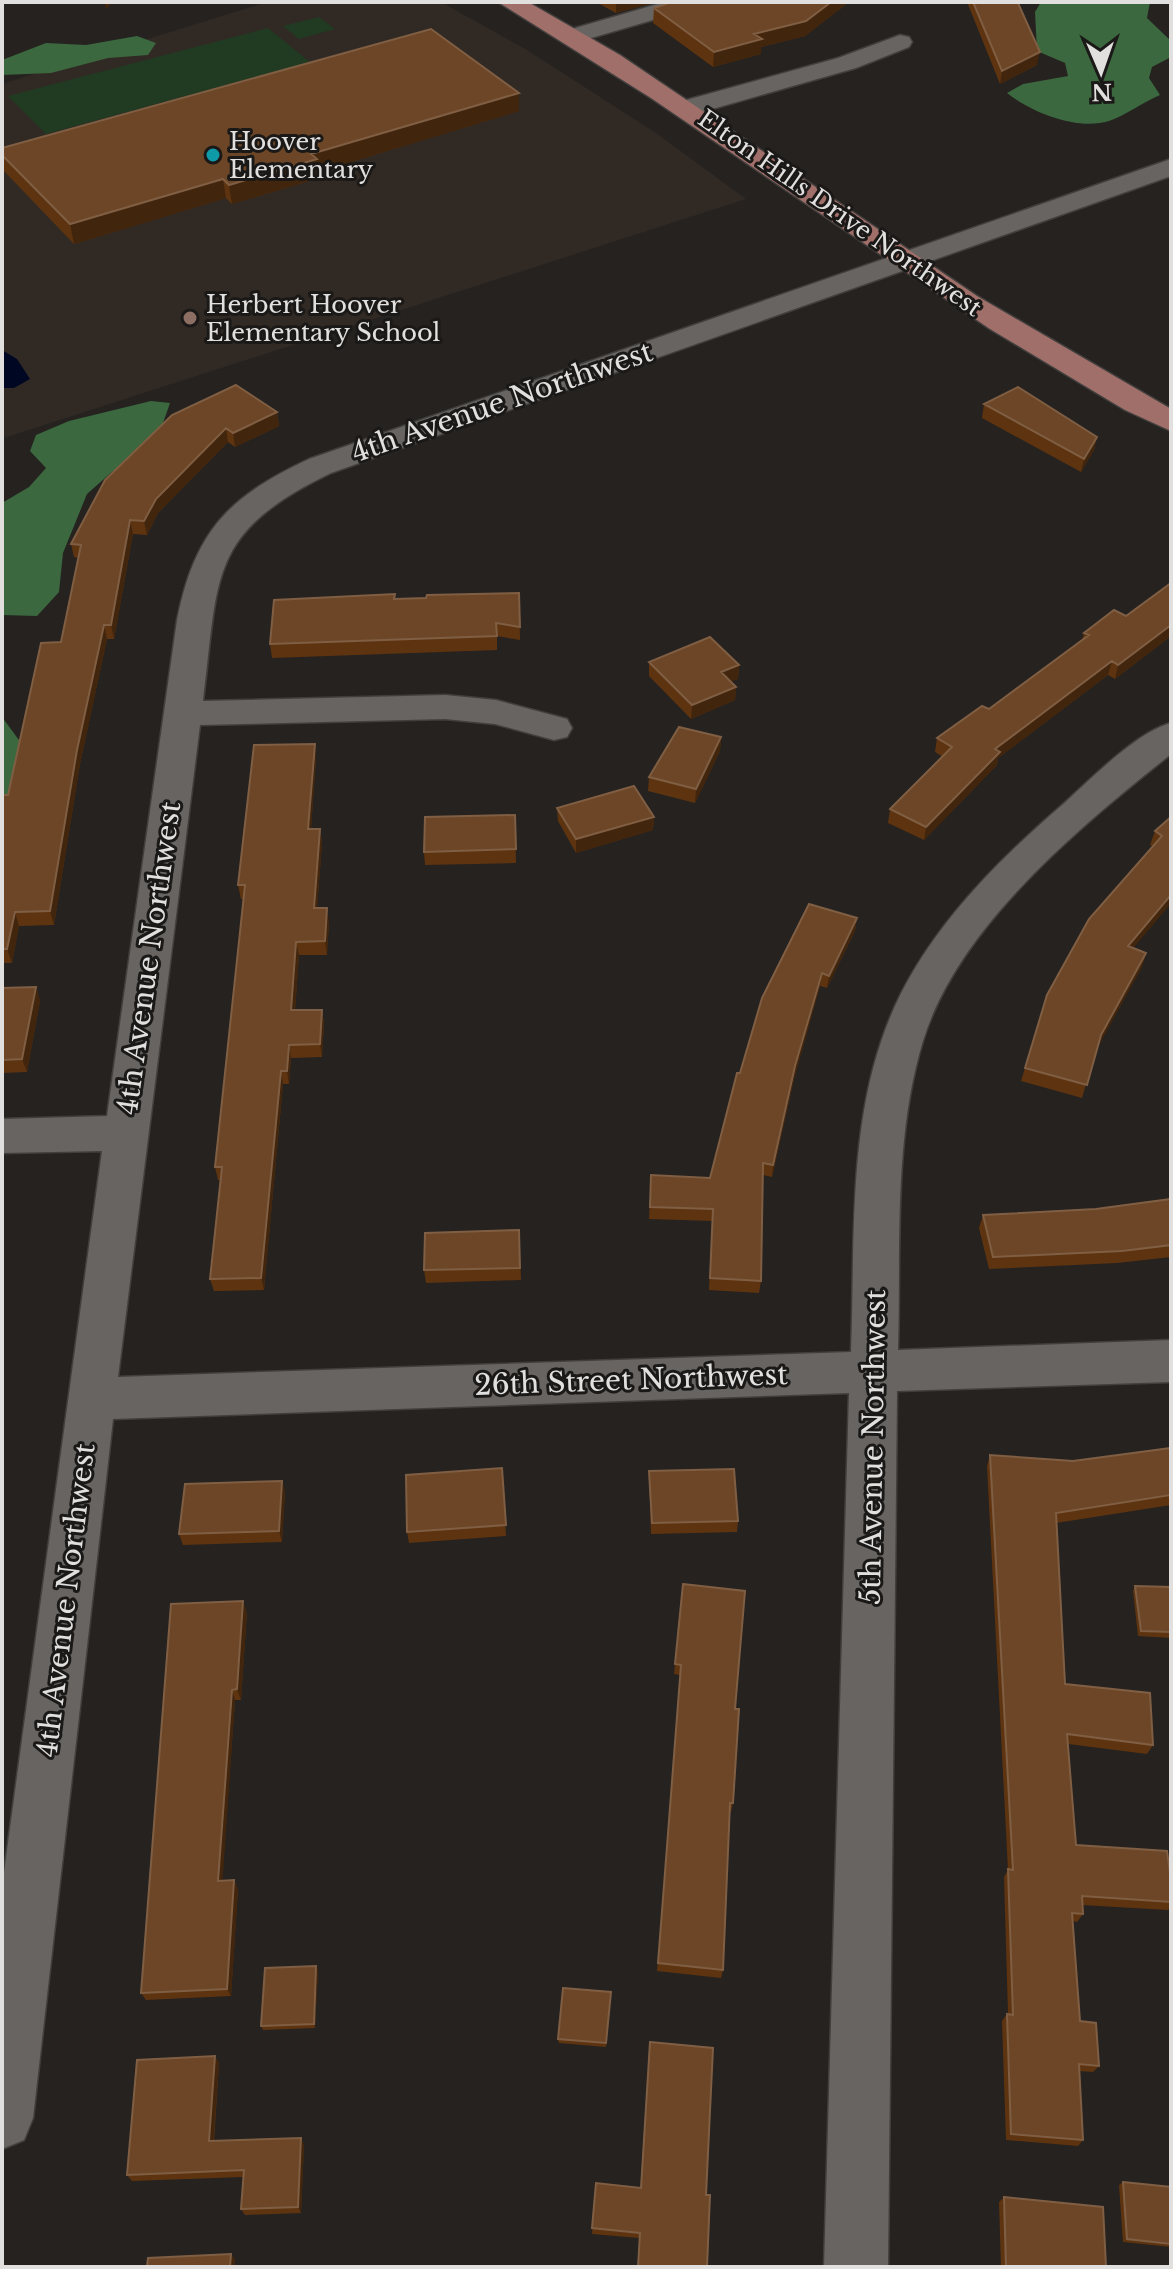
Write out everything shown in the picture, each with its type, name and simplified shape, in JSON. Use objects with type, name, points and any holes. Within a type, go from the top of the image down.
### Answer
[{"type":"main road","name":"Elton Hills Drive Northwest","points":[[510,2],[574,36],[688,108],[903,260],[1078,371],[1171,422]]},
{"type":"street","points":[[574,36],[654,6]]},
{"type":"street","points":[[688,108],[847,63],[900,42]]},
{"type":"street","name":"4th Avenue Northwest","points":[[2,2118],[125,1133],[183,713],[209,565],[223,535],[247,509],[278,486],[320,466],[1171,167]]},
{"type":"street","points":[[183,713],[445,707],[496,712],[554,728]]},
{"type":"street","name":"5th Avenue Northwest","points":[[856,2267],[874,1371],[882,1140],[913,1012],[939,964],[968,925],[1066,825],[1171,735]]},
{"type":"street","points":[[2,1136],[125,1133]]},
{"type":"street","name":"26th Street Northwest","points":[[91,1399],[1171,1361]]},
{"type":"shaded area","name":"Herbert Hoover Elementary School","points":[[267,2],[441,2],[527,50],[656,133],[746,199],[4,438],[2,84]]},
{"type":"green space","points":[[1041,2],[1150,2],[1147,18],[1171,41],[1171,57],[1152,67],[1149,78],[1160,95],[1109,121],[1083,124],[1041,113],[1007,93],[1023,84],[1068,76],[1065,63],[1037,51],[1035,12]]},
{"type":"green space","points":[[319,17],[335,29],[299,39],[283,26]]},
{"type":"green space","points":[[268,28],[310,62],[46,134],[8,96]]},
{"type":"green space","points":[[137,36],[156,43],[148,55],[108,58],[51,73],[2,75],[2,60],[46,43],[86,45]]},
{"type":"green space","points":[[151,401],[170,403],[163,423],[169,444],[148,466],[113,471],[87,494],[63,553],[59,592],[37,616],[2,615],[2,503],[29,487],[46,468],[30,451],[36,435],[69,421]]},
{"type":"green space","points":[[2,717],[41,770],[2,810]]},
{"type":"water","points":[[2,350],[17,359],[30,379],[14,388],[2,388]]},
{"type":"building","points":[[672,2],[831,2],[806,21],[754,34],[762,39],[714,52],[654,8]]},
{"type":"building","points":[[973,2],[1018,3],[1040,52],[1002,71]]},
{"type":"building","name":"Hoover Elementary","points":[[431,29],[519,93],[311,154],[317,159],[229,185],[223,179],[70,224],[2,155],[2,148]]},
{"type":"building","points":[[236,385],[277,412],[233,433],[226,428],[156,499],[144,521],[130,520],[111,625],[104,625],[77,750],[50,911],[15,912],[7,949],[2,949],[2,795],[8,795],[41,643],[61,642],[81,545],[71,544],[105,480],[172,415]]},
{"type":"building","points":[[1018,387],[1097,437],[1084,459],[984,404]]},
{"type":"building","points":[[1171,583],[1171,625],[1118,665],[1112,661],[995,749],[1000,752],[926,827],[890,809],[952,747],[937,738],[982,706],[989,709],[1089,635],[1084,633],[1114,610],[1126,616]]},
{"type":"building","points":[[519,593],[520,627],[496,623],[497,636],[270,644],[274,600],[395,594],[394,599],[426,598],[427,595]]},
{"type":"building","points":[[710,637],[739,665],[721,672],[736,687],[692,705],[649,662]]},
{"type":"building","points":[[679,727],[721,737],[696,789],[649,777]]},
{"type":"building","points":[[315,744],[308,829],[320,829],[314,908],[327,908],[325,941],[296,942],[291,1010],[322,1010],[320,1044],[289,1045],[287,1071],[281,1071],[261,1278],[210,1279],[222,1167],[215,1167],[245,885],[238,885],[254,745]]},
{"type":"building","points":[[634,786],[654,817],[576,839],[557,808]]},
{"type":"building","points":[[515,815],[516,849],[424,852],[425,817]]},
{"type":"building","points":[[1171,817],[1171,895],[1128,946],[1146,953],[1101,1035],[1087,1085],[1025,1068],[1047,995],[1089,919],[1162,836],[1155,831]]},
{"type":"building","points":[[809,904],[857,918],[829,976],[822,973],[795,1066],[773,1165],[763,1163],[761,1281],[710,1278],[713,1209],[650,1207],[651,1175],[710,1178],[737,1073],[740,1073],[762,998]]},
{"type":"building","points":[[36,987],[22,1059],[2,1060],[2,988]]},
{"type":"building","points":[[1171,1199],[1171,1245],[1122,1251],[993,1257],[983,1215],[1096,1209]]},
{"type":"building","points":[[519,1230],[520,1268],[424,1270],[425,1233]]},
{"type":"building","points":[[1171,1448],[1171,1495],[1056,1513],[1065,1684],[1150,1693],[1153,1745],[1067,1734],[1076,1845],[1167,1851],[1171,1902],[1082,1896],[1083,1914],[1072,1913],[1080,2021],[1096,2023],[1099,2066],[1079,2064],[1083,2140],[1011,2134],[1007,2014],[1013,2015],[1008,1869],[1013,1870],[990,1455],[1073,1461]]},
{"type":"building","points":[[502,1468],[506,1525],[407,1532],[406,1475]]},
{"type":"building","points":[[734,1469],[738,1521],[652,1523],[649,1471]]},
{"type":"building","points":[[282,1481],[279,1531],[179,1534],[185,1484]]},
{"type":"building","points":[[683,1584],[745,1591],[735,1709],[739,1709],[733,1803],[730,1803],[723,1970],[658,1963],[681,1665],[675,1664]]},
{"type":"building","points":[[1135,1586],[1171,1587],[1171,1632],[1141,1631]]},
{"type":"building","points":[[243,1601],[237,1689],[232,1690],[218,1881],[234,1880],[227,1989],[141,1993],[171,1604]]},
{"type":"building","points":[[316,1966],[314,2024],[261,2026],[265,1968]]},
{"type":"building","points":[[563,1988],[611,1992],[606,2043],[558,2039]]},
{"type":"building","points":[[650,2042],[713,2048],[706,2195],[710,2195],[707,2267],[638,2267],[640,2233],[592,2228],[596,2183],[641,2188]]},
{"type":"building","points":[[215,2056],[209,2141],[301,2138],[298,2207],[241,2209],[244,2170],[127,2175],[137,2060]]},
{"type":"building","points":[[1123,2182],[1171,2187],[1171,2244],[1127,2239]]},
{"type":"building","points":[[1004,2197],[1103,2207],[1106,2267],[1006,2267]]},
{"type":"building","points":[[231,2254],[230,2267],[147,2267],[148,2258]]},
{"type":"place","name":"Hoover Elementary","points":[[213,155]]},
{"type":"place","name":"Herbert Hoover Elementary School","points":[[190,318]]}]
